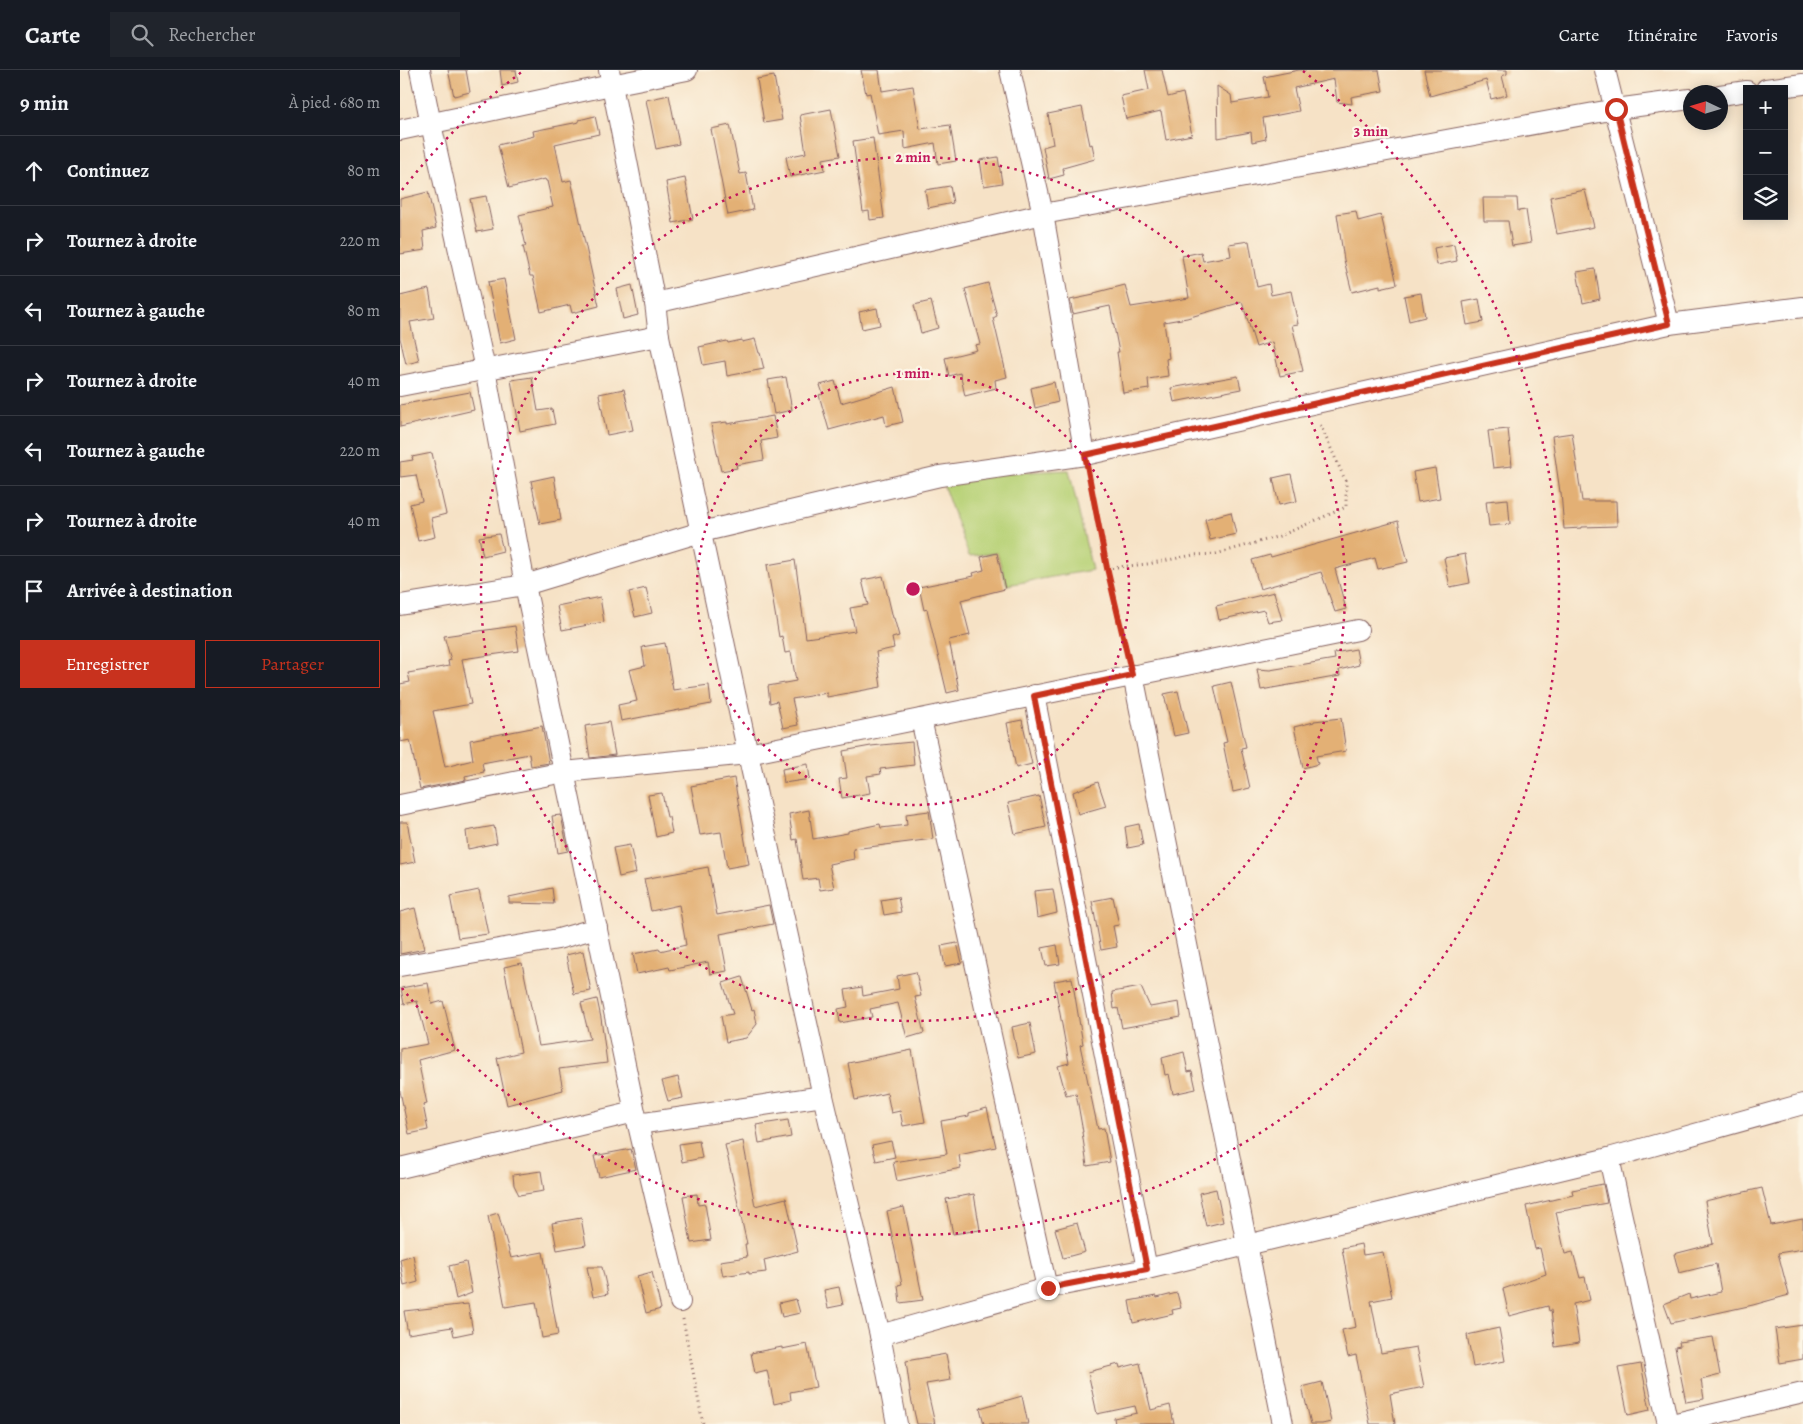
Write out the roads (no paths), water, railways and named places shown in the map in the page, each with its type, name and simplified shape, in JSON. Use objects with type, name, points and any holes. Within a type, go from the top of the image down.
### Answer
[{"type":"street","points":[[420,70],[486,369],[525,585],[637,1118],[680,1302]]},
{"type":"street","points":[[400,130],[431,124],[610,77],[687,70]]},
{"type":"street","points":[[1010,70],[1043,214],[1085,455]]},
{"type":"street","points":[[1605,70],[1669,324]]},
{"type":"street","points":[[610,77],[660,336],[748,754],[823,1096],[880,1335],[897,1424]]},
{"type":"street","points":[[1788,86],[1803,84]]},
{"type":"street","points":[[1728,94],[1743,92]]},
{"type":"street","points":[[655,303],[1043,214],[1616,109],[1683,100]]},
{"type":"street","points":[[400,605],[525,585],[701,532],[940,476],[1085,455],[1669,324],[1803,307]]},
{"type":"street","points":[[400,386],[660,336]]},
{"type":"street","points":[[400,805],[564,772],[748,754],[1358,630]]},
{"type":"street","points":[[1132,675],[1283,1424]]},
{"type":"street","points":[[1034,696],[1147,1269]]},
{"type":"street","points":[[921,719],[1048,1288]]},
{"type":"street","points":[[400,966],[558,939],[597,928]]},
{"type":"street","points":[[400,1168],[637,1118],[823,1096]]},
{"type":"street","points":[[880,1335],[1048,1288],[1147,1269],[1609,1158],[1803,1104]]},
{"type":"street","points":[[1609,1158],[1670,1424],[1803,1393]]}]
